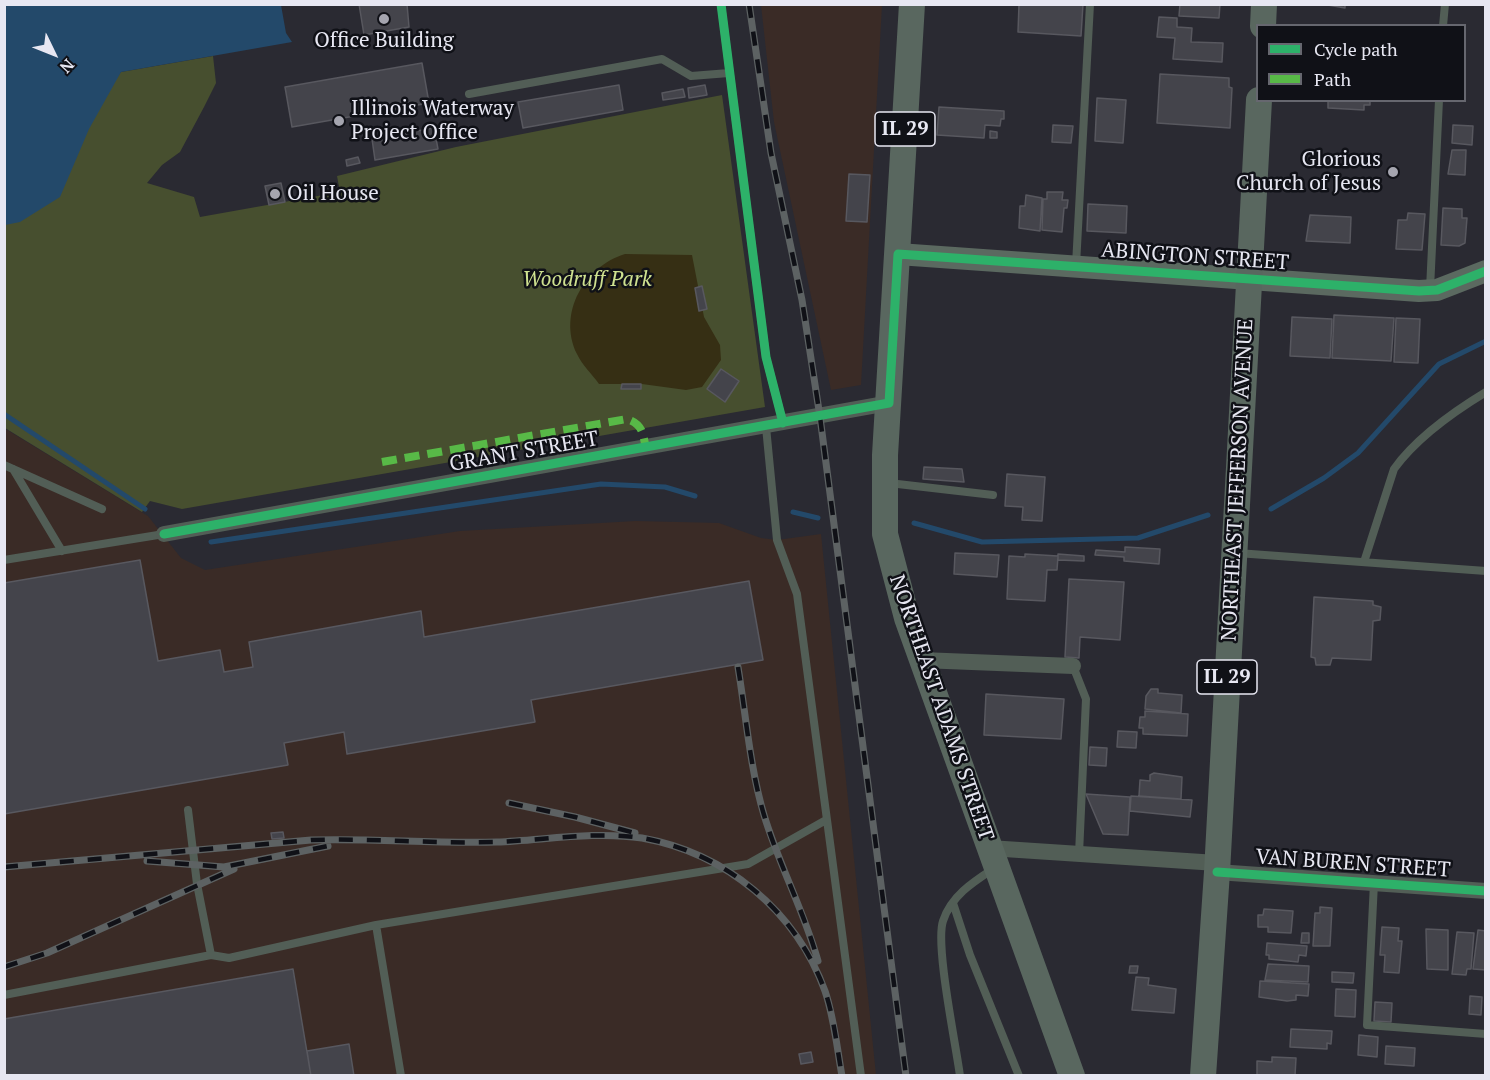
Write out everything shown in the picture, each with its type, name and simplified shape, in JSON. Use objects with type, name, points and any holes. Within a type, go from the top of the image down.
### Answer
[{"type":"main road","name":"NORTHEAST ADAMS STREET","points":[[912,4],[889,403],[885,534],[891,562],[921,660],[1070,1070]]},
{"type":"main road","points":[[1263,24],[1264,4]]},
{"type":"main road","name":"NORTHEAST JEFFERSON AVENUE","points":[[1203,1076],[1217,868],[1259,102]]},
{"type":"street","name":"ABINGTON STREET","points":[[898,254],[1430,290],[1462,282],[1485,271]]},
{"type":"street","name":"GRANT STREET","points":[[164,534],[889,403]]},
{"type":"street","points":[[921,660],[1073,666]]},
{"type":"street","name":"VAN BUREN STREET","points":[[992,858],[1079,854],[1374,883],[1485,891]]},
{"type":"lane","points":[[721,4],[766,357],[783,423]]},
{"type":"lane","points":[[1076,267],[1090,4]]},
{"type":"lane","points":[[1443,24],[1445,4]]},
{"type":"lane","points":[[469,94],[662,59],[690,76],[729,73]]},
{"type":"lane","points":[[1430,290],[1438,102]]},
{"type":"lane","points":[[1364,562],[1394,469],[1402,458],[1457,411],[1485,392]]},
{"type":"lane","points":[[766,427],[777,540],[797,594],[861,1076]]},
{"type":"lane","points":[[9,467],[62,551]]},
{"type":"lane","points":[[9,467],[102,509]]},
{"type":"lane","points":[[885,483],[993,495]]},
{"type":"lane","points":[[4,560],[164,534]]},
{"type":"lane","points":[[1234,553],[1485,571]]},
{"type":"lane","points":[[1073,666],[1086,699],[1079,854]]},
{"type":"lane","points":[[188,810],[197,884],[211,955]]},
{"type":"lane","points":[[4,995],[211,955],[229,958],[376,925],[748,864],[826,820]]},
{"type":"lane","points":[[960,1076],[941,944],[943,922],[953,903],[992,858]]},
{"type":"lane","points":[[1374,883],[1367,1025],[1485,1034]]},
{"type":"lane","points":[[953,903],[970,955],[1019,1076]]},
{"type":"lane","points":[[376,925],[401,1076]]},
{"type":"shaded area","points":[[761,5],[882,5],[861,385],[831,390],[774,122]]},
{"type":"shaded area","points":[[4,428],[148,516],[181,558],[205,570],[460,531],[636,521],[719,523],[761,538],[777,540],[821,534],[876,1075],[5,1075]]},
{"type":"green space","name":"Woodruff Park","points":[[213,56],[216,83],[204,107],[180,152],[162,165],[147,183],[194,197],[200,217],[340,192],[337,176],[456,147],[722,95],[765,407],[182,509],[150,501],[142,512],[5,428],[4,215],[121,72]]},
{"type":"sand","points":[[625,254],[692,255],[704,317],[720,345],[721,360],[702,387],[686,390],[642,384],[599,384],[579,358],[570,323],[578,293],[598,269]]},
{"type":"water","points":[[4,5],[281,5],[286,33],[292,42],[121,72],[89,129],[60,197],[20,222],[5,225]]},
{"type":"building","name":"Office Building","points":[[359,4],[407,4],[409,27],[364,35]]},
{"type":"building","points":[[1019,4],[1083,4],[1081,36],[1018,32]]},
{"type":"building","points":[[1180,4],[1220,4],[1219,18],[1179,16]]},
{"type":"building","points":[[1322,4],[1345,4],[1345,8]]},
{"type":"building","points":[[1159,17],[1177,18],[1177,27],[1192,28],[1191,42],[1223,43],[1222,62],[1173,59],[1175,38],[1157,37]]},
{"type":"building","points":[[422,63],[429,103],[292,127],[285,87]]},
{"type":"building","points":[[1160,74],[1229,78],[1229,87],[1232,88],[1230,128],[1157,123]]},
{"type":"building","points":[[619,85],[623,110],[523,128],[518,102]]},
{"type":"building","points":[[705,85],[707,95],[689,98],[688,88]]},
{"type":"building","points":[[683,89],[685,97],[663,100],[662,93]]},
{"type":"building","points":[[1097,98],[1126,100],[1123,143],[1095,141]]},
{"type":"building","points":[[1328,102],[1370,102],[1370,105],[1364,105],[1364,110],[1328,108]]},
{"type":"building","points":[[939,107],[1004,111],[1004,119],[1001,119],[1000,126],[985,125],[984,138],[937,135]]},
{"type":"building","points":[[1053,125],[1073,126],[1071,143],[1052,142]]},
{"type":"building","points":[[1453,125],[1473,126],[1472,145],[1452,143]]},
{"type":"building","points":[[434,128],[438,149],[375,160],[372,139]]},
{"type":"building","points":[[990,131],[997,132],[997,138],[990,138]]},
{"type":"building","points":[[1452,150],[1466,150],[1465,175],[1448,174]]},
{"type":"building","points":[[358,157],[360,163],[347,166],[346,160]]},
{"type":"building","points":[[849,174],[870,175],[867,222],[846,221]]},
{"type":"building","name":"Oil House","points":[[281,183],[285,202],[269,205],[265,186]]},
{"type":"building","points":[[1047,192],[1063,192],[1062,200],[1068,200],[1067,208],[1064,208],[1062,232],[1042,230],[1043,199],[1047,199]]},
{"type":"building","points":[[1026,195],[1042,198],[1040,231],[1019,228],[1020,206],[1025,206]]},
{"type":"building","points":[[1088,204],[1127,206],[1126,233],[1087,231]]},
{"type":"building","points":[[1443,208],[1462,209],[1462,218],[1467,218],[1465,243],[1459,246],[1441,245]]},
{"type":"building","points":[[1408,213],[1425,214],[1422,250],[1396,249],[1398,220],[1407,220]]},
{"type":"building","points":[[1310,215],[1351,217],[1350,243],[1306,241]]},
{"type":"building","points":[[702,286],[707,309],[699,311],[695,288]]},
{"type":"building","points":[[1334,315],[1394,318],[1391,361],[1332,358]]},
{"type":"building","points":[[1292,317],[1332,319],[1330,358],[1290,356]]},
{"type":"building","points":[[1396,318],[1420,319],[1418,363],[1394,362]]},
{"type":"building","points":[[721,369],[739,381],[725,402],[707,389]]},
{"type":"building","points":[[622,384],[641,384],[641,389],[621,389]]},
{"type":"building","points":[[924,467],[962,469],[964,482],[923,479]]},
{"type":"building","points":[[1007,474],[1045,477],[1042,521],[1022,520],[1023,507],[1005,506]]},
{"type":"building","points":[[1125,547],[1160,549],[1159,564],[1124,561],[1124,557],[1095,555],[1096,550],[1125,552]]},
{"type":"building","points":[[955,553],[999,555],[997,577],[954,574]]},
{"type":"building","points":[[1025,554],[1058,556],[1057,570],[1047,570],[1045,601],[1007,599],[1009,556],[1025,557]]},
{"type":"building","points":[[1058,554],[1084,556],[1084,561],[1058,560]]},
{"type":"building","points":[[140,560],[158,661],[220,650],[224,672],[253,667],[249,642],[421,611],[424,637],[749,581],[763,660],[531,700],[535,722],[347,754],[344,732],[284,743],[288,765],[4,814],[4,583]]},
{"type":"building","points":[[1069,579],[1124,582],[1120,640],[1080,637],[1079,658],[1065,657]]},
{"type":"building","points":[[1314,597],[1373,601],[1373,605],[1381,607],[1380,620],[1373,621],[1371,660],[1332,658],[1330,665],[1316,665],[1315,658],[1311,657]]},
{"type":"building","points":[[1151,689],[1158,689],[1158,693],[1182,695],[1181,713],[1145,709],[1146,696]]},
{"type":"building","points":[[986,694],[1064,699],[1061,739],[984,735]]},
{"type":"building","points":[[1145,711],[1188,714],[1187,736],[1143,734],[1143,728],[1139,728],[1140,717],[1145,717]]},
{"type":"building","points":[[1118,731],[1137,732],[1136,748],[1117,747]]},
{"type":"building","points":[[1090,747],[1107,748],[1106,766],[1089,765]]},
{"type":"building","points":[[1154,773],[1182,777],[1181,799],[1139,796],[1140,780],[1150,781],[1150,775]]},
{"type":"building","points":[[1086,794],[1130,797],[1128,835],[1103,834]]},
{"type":"building","points":[[1131,796],[1192,800],[1190,817],[1130,811]]},
{"type":"building","points":[[283,832],[284,838],[272,839],[271,833]]},
{"type":"building","points":[[1320,907],[1332,908],[1330,946],[1313,946],[1315,913],[1320,913]]},
{"type":"building","points":[[1264,909],[1293,911],[1291,933],[1268,932],[1268,927],[1258,927],[1258,915],[1263,915]]},
{"type":"building","points":[[1382,927],[1399,928],[1398,941],[1402,941],[1399,973],[1384,972],[1385,955],[1380,955]]},
{"type":"building","points":[[1426,929],[1448,930],[1448,970],[1427,969]]},
{"type":"building","points":[[1478,930],[1486,931],[1486,970],[1473,969]]},
{"type":"building","points":[[1457,932],[1474,933],[1471,969],[1467,969],[1466,975],[1452,974]]},
{"type":"building","points":[[1302,933],[1309,933],[1309,943],[1301,943]]},
{"type":"building","points":[[1267,943],[1307,946],[1306,956],[1299,955],[1298,962],[1269,959],[1269,955],[1266,955]]},
{"type":"building","points":[[1268,964],[1309,966],[1308,982],[1265,980]]},
{"type":"building","points":[[1130,966],[1138,966],[1137,973],[1129,973]]},
{"type":"building","points":[[293,969],[311,1076],[4,1076],[4,1019]]},
{"type":"building","points":[[1332,972],[1354,973],[1353,983],[1332,982]]},
{"type":"building","points":[[1136,977],[1149,978],[1148,985],[1176,989],[1174,1013],[1132,1010]]},
{"type":"building","points":[[1260,981],[1309,984],[1308,996],[1296,995],[1296,1000],[1287,1001],[1259,997]]},
{"type":"building","points":[[1336,989],[1356,990],[1355,1017],[1335,1016]]},
{"type":"building","points":[[1470,996],[1482,997],[1481,1015],[1469,1014]]},
{"type":"building","points":[[1375,1002],[1392,1003],[1391,1022],[1374,1021]]},
{"type":"building","points":[[1291,1029],[1332,1031],[1331,1044],[1327,1043],[1327,1049],[1290,1047]]},
{"type":"building","points":[[1359,1035],[1378,1037],[1377,1057],[1358,1055]]},
{"type":"building","points":[[349,1044],[354,1076],[311,1076],[307,1051]]},
{"type":"building","points":[[1386,1046],[1415,1048],[1414,1066],[1385,1064]]},
{"type":"building","points":[[811,1052],[813,1062],[801,1064],[799,1054]]},
{"type":"building","points":[[1272,1057],[1296,1058],[1295,1076],[1257,1076],[1257,1061],[1272,1062]]},
{"type":"waterway","points":[[1271,509],[1324,478],[1358,453],[1439,364],[1486,341]]},
{"type":"waterway","points":[[4,414],[145,509]]},
{"type":"waterway","points":[[211,542],[601,484],[665,487],[695,496]]},
{"type":"waterway","points":[[793,512],[818,518]]},
{"type":"waterway","points":[[914,523],[982,542],[1138,538],[1208,515]]},
{"type":"railway","points":[[749,4],[771,153],[802,300],[820,417],[906,1076]]},
{"type":"railway","points":[[738,667],[759,797],[818,961]]},
{"type":"railway","points":[[509,803],[635,833]]},
{"type":"railway","points":[[4,867],[311,840],[497,842],[606,835],[642,838],[702,857],[729,872],[777,911],[796,935],[825,991],[842,1076]]},
{"type":"railway","points":[[147,861],[224,867],[328,846]]},
{"type":"railway","points":[[4,967],[47,953],[234,869]]},
{"type":"marked path","points":[[382,462],[627,419],[639,427],[646,449]]},
{"type":"cycle path","points":[[721,4],[766,357],[783,423]]},
{"type":"cycle path","points":[[164,534],[889,403],[898,254],[1419,291],[1437,290],[1486,271]]},
{"type":"cycle path","points":[[1217,872],[1486,891]]},
{"type":"place","name":"Office Building","points":[[384,19]]},
{"type":"place","name":"Illinois Waterway Project Office","points":[[339,121]]},
{"type":"place","name":"Glorious Church of Jesus","points":[[1393,172]]},
{"type":"place","name":"Oil House","points":[[275,194]]}]
